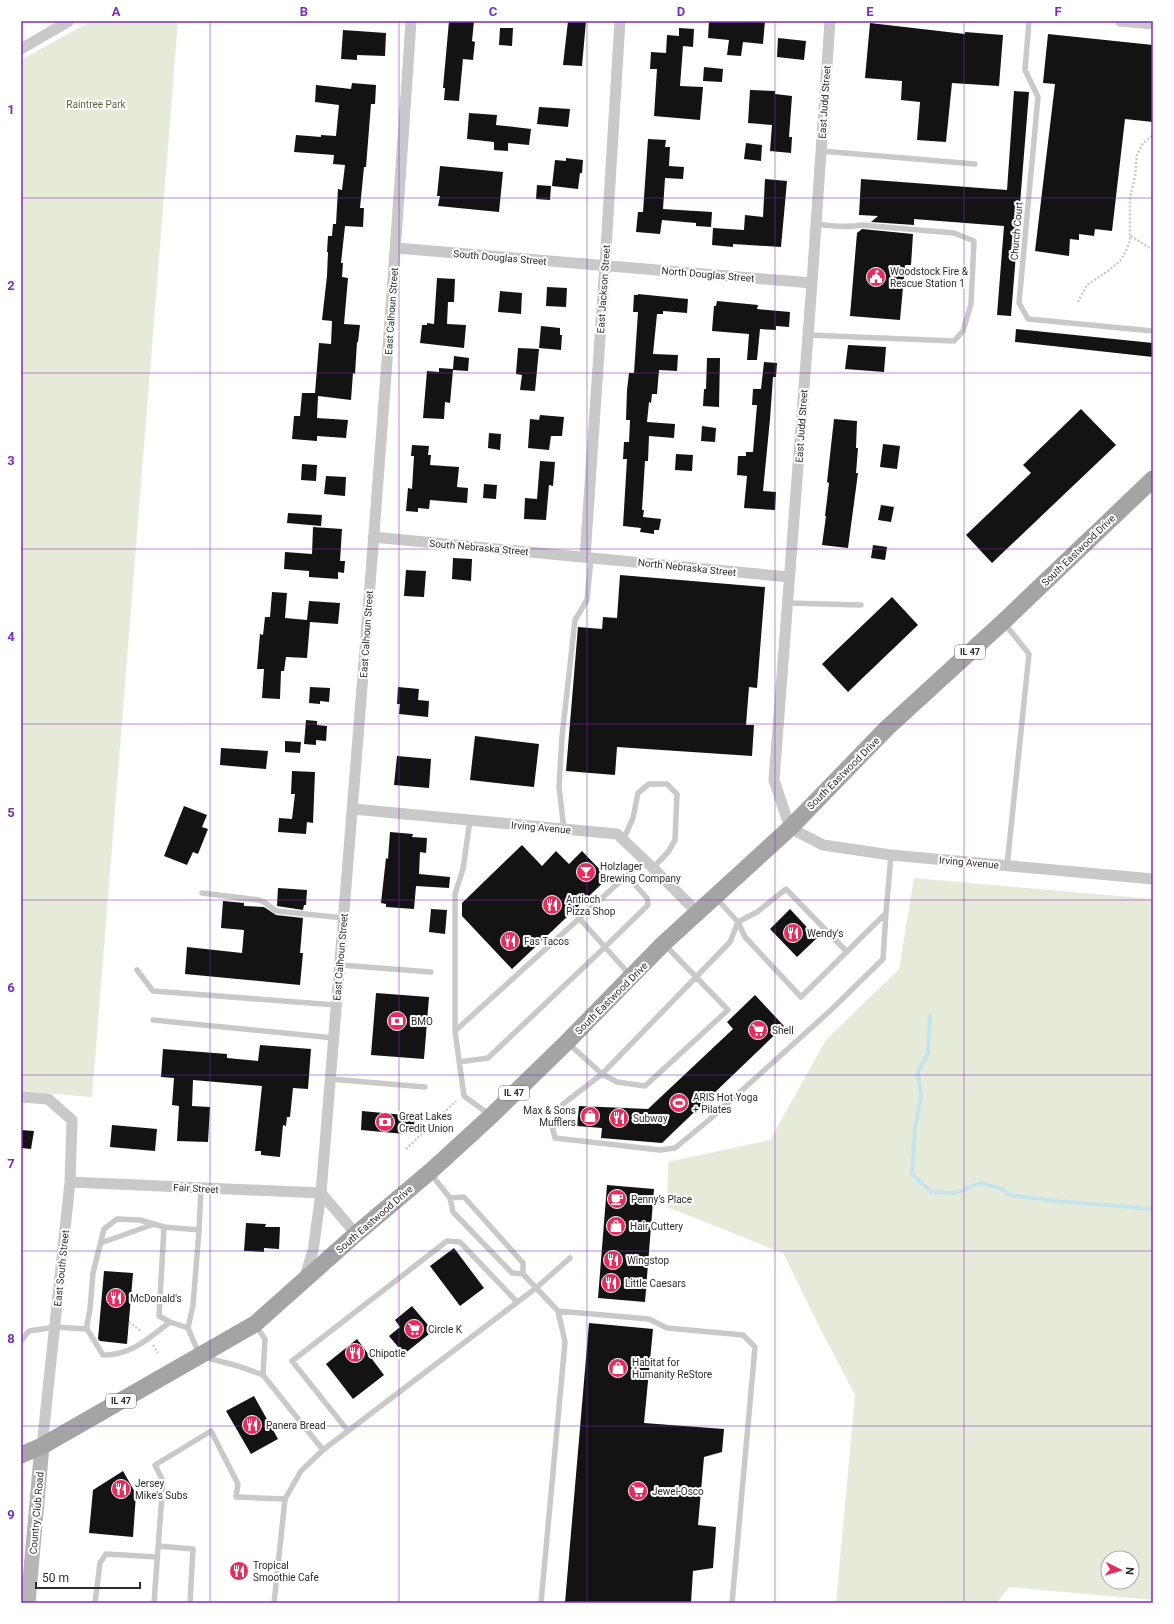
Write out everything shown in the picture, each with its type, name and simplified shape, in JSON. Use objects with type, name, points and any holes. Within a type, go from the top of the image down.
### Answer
[{"type":"main road","name":"South Eastwood Drive","points":[[21,1455],[42,1446],[255,1324],[491,1116],[632,977],[663,944],[790,828],[888,728],[1003,622],[1153,479]]},
{"type":"street","points":[[21,49],[69,21]]},
{"type":"street","name":"East Calhoun Street","points":[[303,1282],[313,1251],[321,1193],[353,809],[396,248],[411,21]]},
{"type":"street","name":"East Jackson Street","points":[[588,557],[620,21]]},
{"type":"street","name":"East Judd Street","points":[[790,828],[774,780],[812,283],[830,21]]},
{"type":"street","points":[[1120,21],[1153,24]]},
{"type":"street","name":"South Douglas Street","points":[[396,248],[605,265]]},
{"type":"street","name":"North Douglas Street","points":[[605,265],[812,283]]},
{"type":"street","name":"South Nebraska Street","points":[[373,537],[588,557]]},
{"type":"street","name":"North Nebraska Street","points":[[588,557],[789,577]]},
{"type":"street","name":"Irving Avenue","points":[[353,809],[618,834],[697,912]]},
{"type":"street","name":"Irving Avenue","points":[[790,828],[823,845],[891,855],[1153,879]]},
{"type":"street","name":"East South Street","points":[[21,1097],[48,1099],[72,1120],[70,1182],[42,1446]]},
{"type":"street","name":"Fair Street","points":[[70,1182],[321,1193]]},
{"type":"street","points":[[321,1193],[356,1234]]},
{"type":"street","name":"Country Club Road","points":[[28,1603],[42,1446]]},
{"type":"lane","name":"Church Court","points":[[1029,21],[1025,70],[1038,97],[1019,303],[1028,319],[1153,331]]},
{"type":"lane","points":[[821,151],[975,164]]},
{"type":"lane","points":[[808,335],[954,341],[963,330],[971,304],[974,241],[954,233],[861,224],[855,226],[816,224]]},
{"type":"lane","points":[[564,829],[559,786],[562,737],[575,620],[587,600],[588,557]]},
{"type":"lane","points":[[787,603],[861,605]]},
{"type":"lane","points":[[1003,622],[1029,654],[1007,866]]},
{"type":"lane","points":[[624,840],[633,818],[638,793],[649,784],[667,784],[677,794],[675,840],[668,852],[653,868]]},
{"type":"lane","points":[[470,820],[463,868],[455,894],[455,1031],[464,1096],[491,1116]]},
{"type":"lane","points":[[846,952],[786,889],[757,912],[738,922],[730,942],[602,1074],[563,1104],[552,1126],[555,1138],[660,1150],[675,1148],[709,1120],[831,1010],[883,959],[891,855]]},
{"type":"lane","points":[[455,1031],[644,859]]},
{"type":"lane","points":[[459,1062],[488,1058],[606,947],[648,905],[647,898],[627,876]]},
{"type":"lane","points":[[202,893],[258,900],[264,902],[276,911],[344,918]]},
{"type":"lane","points":[[714,896],[738,922],[745,937],[801,997],[886,913]]},
{"type":"lane","points":[[579,918],[632,977]]},
{"type":"lane","points":[[567,1042],[602,1074],[617,1082],[645,1086],[728,1010],[663,944]]},
{"type":"lane","points":[[340,965],[431,972]]},
{"type":"lane","points":[[137,970],[153,991],[336,1005]]},
{"type":"lane","points":[[153,1020],[334,1038]]},
{"type":"lane","points":[[330,1079],[425,1087]]},
{"type":"lane","points":[[429,1172],[450,1198],[453,1212],[512,1273],[522,1274],[558,1311],[565,1342],[541,1603]]},
{"type":"lane","points":[[201,1188],[194,1305],[188,1328],[200,1356],[238,1366],[263,1375],[323,1450]]},
{"type":"lane","points":[[450,1198],[464,1197],[523,1263],[522,1274]]},
{"type":"lane","points":[[170,1322],[136,1348],[115,1355],[103,1355],[87,1329],[93,1273],[104,1229],[117,1219],[140,1220],[164,1227],[199,1230]]},
{"type":"lane","points":[[101,1243],[154,1224]]},
{"type":"lane","points":[[164,1227],[159,1316],[170,1322],[188,1328]]},
{"type":"lane","points":[[348,1431],[292,1361],[447,1241],[460,1242],[517,1302]]},
{"type":"lane","points":[[274,1603],[285,1499],[301,1471],[323,1450],[536,1288],[570,1258]]},
{"type":"lane","points":[[558,1311],[649,1319],[666,1328],[743,1335],[755,1347],[732,1603]]},
{"type":"lane","points":[[255,1324],[265,1339],[263,1375]]},
{"type":"lane","points":[[21,1341],[29,1330],[54,1327],[87,1329]]},
{"type":"lane","points":[[154,1603],[163,1481],[155,1465],[211,1431],[238,1484],[236,1497],[285,1499]]},
{"type":"lane","points":[[158,1546],[193,1549],[190,1603]]},
{"type":"lane","points":[[95,1603],[100,1563],[106,1554],[157,1557]]},
{"type":"path","points":[[1078,302],[1087,285],[1120,261],[1129,246],[1130,198],[1135,177],[1137,155],[1143,143],[1153,135]]},
{"type":"path","points":[[1130,236],[1153,250]]},
{"type":"path","points":[[406,1149],[464,1094]]},
{"type":"green space","name":"Raintree Park","points":[[91,21],[178,21],[92,1097],[21,1091],[21,60]]},
{"type":"green space","points":[[914,878],[1153,899],[1153,1600],[1009,1587],[997,1603],[836,1603],[855,1395],[783,1253],[667,1207],[668,1162],[770,1140],[826,1040],[899,969]]},
{"type":"building","points":[[449,21],[474,21],[472,41],[475,42],[473,60],[463,59],[459,101],[444,100],[445,88],[443,88]]},
{"type":"building","points":[[568,21],[586,21],[582,66],[563,65]]},
{"type":"building","points":[[709,21],[765,21],[763,44],[743,42],[741,56],[727,55],[729,40],[708,38]]},
{"type":"building","points":[[870,23],[965,34],[965,32],[1003,35],[999,86],[952,83],[946,142],[917,140],[920,102],[901,100],[902,81],[865,78]]},
{"type":"building","points":[[500,28],[513,28],[512,46],[499,45]]},
{"type":"building","points":[[679,28],[694,29],[693,47],[683,46],[680,86],[703,87],[700,120],[654,116],[657,69],[650,69],[651,52],[666,53],[667,35],[679,36]]},
{"type":"building","points":[[343,30],[386,33],[385,56],[357,55],[357,60],[341,59]]},
{"type":"building","points":[[1048,34],[1153,45],[1153,122],[1125,119],[1112,231],[1095,229],[1094,236],[1079,234],[1079,240],[1070,239],[1069,256],[1035,251],[1055,84],[1043,83]]},
{"type":"building","points":[[778,38],[806,41],[804,60],[777,57]]},
{"type":"building","points":[[704,67],[723,69],[722,82],[703,81]]},
{"type":"building","points":[[352,83],[376,85],[375,104],[371,104],[366,167],[364,167],[360,208],[364,208],[363,227],[345,226],[341,263],[343,263],[342,277],[348,278],[344,324],[360,325],[357,342],[355,374],[353,373],[351,400],[318,396],[317,418],[348,420],[346,438],[317,436],[317,441],[292,439],[294,416],[300,416],[302,393],[315,393],[319,343],[331,344],[332,321],[322,320],[327,276],[328,236],[332,236],[333,224],[336,224],[338,189],[342,190],[345,165],[333,164],[334,155],[294,152],[296,135],[321,137],[321,135],[336,136],[339,105],[315,102],[316,85],[351,89]]},
{"type":"building","points":[[750,90],[775,91],[775,94],[792,96],[789,137],[792,137],[791,153],[770,151],[772,125],[748,123]]},
{"type":"building","points":[[1014,91],[1029,92],[1011,316],[997,315],[1004,226],[914,219],[914,225],[871,222],[878,216],[859,215],[861,179],[1007,190]]},
{"type":"building","points":[[539,107],[570,109],[568,127],[537,124]]},
{"type":"building","points":[[469,113],[497,115],[496,125],[531,129],[529,145],[508,143],[508,151],[494,150],[494,142],[467,139]]},
{"type":"building","points":[[648,139],[666,140],[665,147],[670,147],[669,166],[684,167],[683,179],[665,178],[663,209],[712,212],[711,227],[696,226],[696,223],[662,220],[660,234],[636,232],[638,212],[643,212]]},
{"type":"building","points":[[746,143],[762,145],[761,161],[744,159]]},
{"type":"building","points":[[566,158],[583,160],[582,173],[580,173],[578,189],[552,186],[555,160],[566,161]]},
{"type":"building","points":[[440,166],[503,172],[499,212],[438,206],[440,196],[437,196]]},
{"type":"building","points":[[765,179],[787,181],[781,247],[733,244],[733,247],[712,245],[713,228],[744,230],[745,215],[763,217]]},
{"type":"building","points":[[537,185],[551,186],[550,200],[536,199]]},
{"type":"building","points":[[862,229],[913,234],[911,265],[905,265],[900,320],[850,316],[857,233]]},
{"type":"building","points":[[437,278],[455,279],[454,302],[448,302],[447,324],[466,325],[464,348],[420,343],[422,325],[427,325],[427,323],[434,324]]},
{"type":"building","points":[[547,287],[567,288],[566,307],[546,306]]},
{"type":"building","points":[[500,291],[522,293],[521,314],[498,312]]},
{"type":"building","points":[[638,294],[688,299],[687,313],[663,311],[663,314],[657,314],[653,354],[678,355],[677,371],[659,370],[657,394],[652,394],[651,403],[649,402],[647,422],[675,424],[674,438],[649,436],[648,461],[645,461],[642,510],[644,510],[643,517],[661,519],[659,530],[654,530],[654,534],[640,532],[641,528],[623,526],[627,459],[623,459],[624,442],[629,442],[630,420],[626,420],[627,390],[629,373],[634,373],[638,312],[633,312],[634,295]]},
{"type":"building","points":[[717,301],[758,305],[757,309],[790,312],[789,327],[776,326],[776,330],[760,329],[757,360],[747,360],[749,334],[712,331],[714,306],[716,306]]},
{"type":"building","points":[[541,326],[560,328],[560,335],[562,335],[561,350],[539,348]]},
{"type":"building","points":[[1016,329],[1153,343],[1153,357],[1015,342]]},
{"type":"building","points":[[848,345],[886,347],[884,372],[845,369]]},
{"type":"building","points":[[518,348],[539,349],[535,391],[520,390],[522,375],[516,374]]},
{"type":"building","points":[[454,356],[469,358],[468,371],[453,370],[450,403],[445,402],[444,419],[423,418],[427,371],[439,372],[439,368],[453,369]]},
{"type":"building","points":[[707,358],[720,358],[719,407],[703,406],[704,389],[706,389]]},
{"type":"building","points":[[764,362],[777,363],[776,377],[773,377],[763,491],[776,492],[775,510],[744,508],[747,476],[737,475],[738,456],[746,456],[746,452],[753,452],[757,405],[752,405],[753,389],[761,389]]},
{"type":"building","points":[[1081,409],[1116,445],[992,563],[966,535],[1031,473],[1023,465]]},
{"type":"building","points":[[540,415],[564,417],[562,436],[551,436],[549,450],[528,448],[530,419],[539,420]]},
{"type":"building","points":[[834,419],[857,421],[856,448],[858,448],[856,473],[858,473],[848,548],[822,545],[826,516],[829,483],[827,482]]},
{"type":"building","points":[[702,426],[716,428],[715,442],[701,441]]},
{"type":"building","points":[[489,433],[501,434],[500,450],[488,448]]},
{"type":"building","points":[[883,444],[900,446],[897,469],[880,467]]},
{"type":"building","points":[[412,445],[429,446],[428,455],[431,455],[430,465],[459,467],[457,487],[468,488],[467,503],[430,500],[429,509],[418,508],[418,512],[406,511],[408,488],[412,489],[414,456],[411,456]]},
{"type":"building","points":[[676,454],[693,455],[692,471],[675,470]]},
{"type":"building","points":[[540,461],[555,462],[553,486],[549,485],[546,520],[524,519],[525,498],[537,499]]},
{"type":"building","points":[[302,464],[317,465],[316,481],[301,480]]},
{"type":"building","points":[[326,476],[346,477],[345,496],[324,494]]},
{"type":"building","points":[[484,484],[497,485],[496,499],[483,498]]},
{"type":"building","points":[[881,505],[894,507],[891,522],[878,520]]},
{"type":"building","points":[[288,513],[322,515],[321,526],[287,523]]},
{"type":"building","points":[[313,527],[342,529],[340,561],[345,561],[344,573],[338,572],[338,579],[309,577],[309,571],[284,569],[285,552],[312,554]]},
{"type":"building","points":[[873,545],[887,547],[885,560],[871,558]]},
{"type":"building","points":[[453,558],[472,559],[471,581],[452,579]]},
{"type":"building","points":[[406,570],[426,571],[424,597],[404,596]]},
{"type":"building","points":[[620,575],[765,587],[757,688],[749,687],[746,725],[754,725],[752,756],[617,747],[615,775],[566,771],[578,627],[602,629],[603,617],[617,618]]},
{"type":"building","points":[[272,592],[287,593],[285,618],[307,620],[309,601],[340,603],[338,624],[310,622],[307,658],[286,657],[284,671],[281,671],[280,699],[262,698],[264,669],[257,669],[260,634],[263,635],[265,617],[270,617]]},
{"type":"building","points":[[892,597],[918,625],[848,692],[822,664]]},
{"type":"building","points":[[310,687],[330,688],[329,702],[320,701],[320,704],[309,703]]},
{"type":"building","points":[[398,687],[419,689],[418,700],[429,701],[428,717],[399,714],[400,704],[397,704]]},
{"type":"building","points":[[306,720],[317,721],[317,725],[327,726],[326,741],[316,740],[316,745],[304,744]]},
{"type":"building","points":[[475,736],[539,744],[534,787],[470,780]]},
{"type":"building","points":[[285,741],[301,742],[300,753],[285,752]]},
{"type":"building","points":[[221,748],[268,751],[266,769],[220,765]]},
{"type":"building","points":[[397,756],[431,759],[429,788],[394,785]]},
{"type":"building","points":[[292,771],[315,772],[313,823],[307,822],[306,834],[278,832],[279,818],[292,819],[295,794],[291,794]]},
{"type":"building","points":[[184,806],[207,815],[202,827],[208,829],[198,854],[193,852],[187,865],[164,856]]},
{"type":"building","points":[[390,832],[413,834],[412,837],[427,838],[426,853],[420,852],[419,874],[450,877],[449,888],[416,886],[414,909],[386,907],[386,904],[381,903],[386,858],[388,859]]},
{"type":"building","points":[[522,845],[542,866],[556,851],[569,864],[582,851],[608,878],[512,969],[462,916],[462,903]]},
{"type":"building","points":[[278,888],[307,890],[306,905],[304,905],[303,910],[277,906]]},
{"type":"building","points":[[223,901],[244,903],[244,906],[264,907],[276,915],[303,918],[300,953],[303,953],[300,985],[185,974],[187,947],[242,953],[244,930],[221,928]]},
{"type":"building","points":[[431,909],[447,910],[445,934],[429,932]]},
{"type":"building","name":"Wendy's","points":[[790,909],[817,938],[797,957],[770,929]]},
{"type":"building","points":[[376,993],[429,997],[424,1059],[371,1055]]},
{"type":"building","points":[[755,995],[784,1026],[662,1143],[601,1138],[602,1128],[577,1126],[579,1106],[648,1109],[733,1029],[727,1022]]},
{"type":"building","points":[[260,1045],[311,1049],[308,1089],[293,1088],[290,1117],[287,1117],[286,1126],[283,1125],[280,1157],[261,1155],[261,1151],[255,1151],[262,1086],[193,1080],[192,1106],[210,1107],[208,1142],[177,1141],[179,1106],[172,1105],[174,1078],[161,1077],[163,1049],[227,1054],[227,1058],[258,1061]]},
{"type":"building","points":[[362,1111],[415,1116],[414,1125],[405,1134],[361,1130]]},
{"type":"building","points":[[112,1125],[157,1129],[155,1151],[110,1147]]},
{"type":"building","points":[[21,1130],[34,1131],[31,1149],[21,1148]]},
{"type":"building","points":[[607,1185],[654,1189],[645,1302],[598,1298]]},
{"type":"building","points":[[246,1223],[266,1224],[265,1227],[280,1227],[279,1249],[264,1248],[264,1252],[244,1251]]},
{"type":"building","points":[[454,1248],[484,1288],[460,1306],[430,1266]]},
{"type":"building","name":"McDonald's","points":[[104,1271],[133,1273],[127,1344],[100,1341],[98,1339]]},
{"type":"building","name":"Circle K","points":[[412,1306],[433,1331],[404,1354],[389,1336],[400,1327],[395,1320]]},
{"type":"building","name":"Jewel-Osco","points":[[589,1323],[653,1329],[644,1423],[724,1429],[722,1452],[704,1457],[698,1525],[716,1527],[713,1568],[693,1571],[691,1603],[565,1603]]},
{"type":"building","points":[[357,1339],[384,1375],[353,1399],[326,1364]]},
{"type":"building","name":"Panera Bread","points":[[254,1396],[278,1439],[251,1454],[226,1411]]},
{"type":"building","points":[[123,1471],[136,1494],[133,1537],[89,1533],[93,1490]]},
{"type":"waterway","points":[[930,1015],[928,1053],[918,1072],[921,1097],[915,1129],[912,1174],[931,1192],[956,1193],[980,1183],[1000,1188],[1009,1195],[1056,1201],[1153,1209]]},
{"type":"place","name":"Woodstock Fire & Rescue Station 1","points":[[876,277]]},
{"type":"place","name":"Holzlager Brewing Company","points":[[586,872]]},
{"type":"place","name":"Antioch Pizza Shop","points":[[552,905]]},
{"type":"place","name":"Wendy's","points":[[793,933]]},
{"type":"place","name":"Fas Tacos","points":[[510,941]]},
{"type":"place","name":"BMO","points":[[397,1021]]},
{"type":"place","name":"Shell","points":[[758,1030]]},
{"type":"place","name":"ARIS Hot Yoga + Pilates","points":[[679,1103]]},
{"type":"place","name":"Max & Sons Mufflers","points":[[590,1116]]},
{"type":"place","name":"Subway","points":[[619,1118]]},
{"type":"place","name":"Great Lakes Credit Union","points":[[385,1122]]},
{"type":"place","name":"Penny's Place","points":[[617,1199]]},
{"type":"place","name":"Hair Cuttery","points":[[616,1226]]},
{"type":"place","name":"Wingstop","points":[[613,1260]]},
{"type":"place","name":"Little Caesars","points":[[611,1283]]},
{"type":"place","name":"McDonald's","points":[[116,1298]]},
{"type":"place","name":"Circle K","points":[[414,1329]]},
{"type":"place","name":"Chipotle","points":[[355,1353]]},
{"type":"place","name":"Habitat for Humanity ReStore","points":[[618,1368]]},
{"type":"place","name":"Panera Bread","points":[[252,1425]]},
{"type":"place","name":"Jersey Mike's Subs","points":[[121,1489]]},
{"type":"place","name":"Jewel-Osco","points":[[638,1491]]},
{"type":"place","name":"Tropical Smoothie Cafe","points":[[239,1571]]}]
